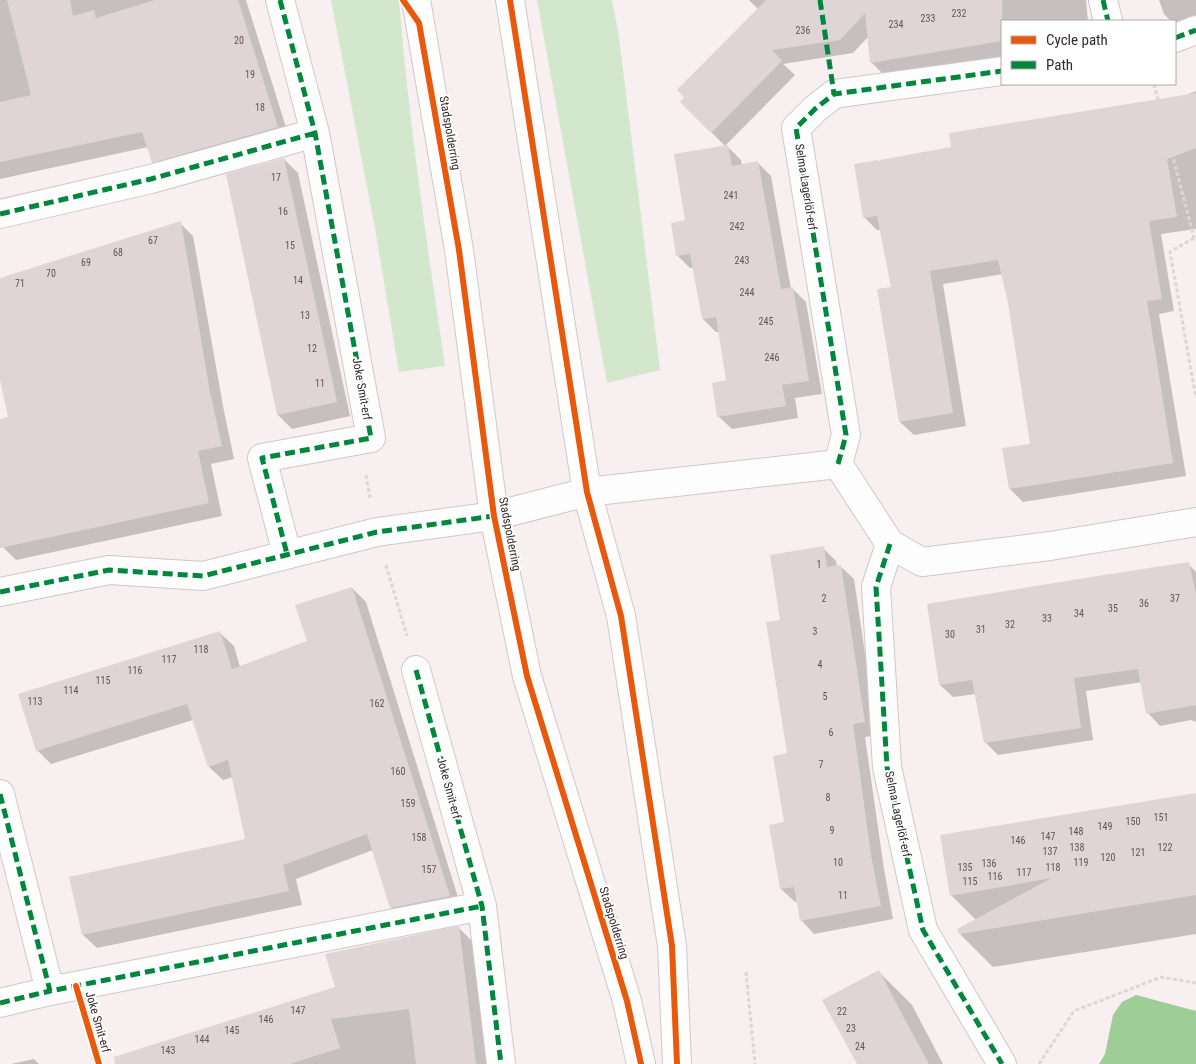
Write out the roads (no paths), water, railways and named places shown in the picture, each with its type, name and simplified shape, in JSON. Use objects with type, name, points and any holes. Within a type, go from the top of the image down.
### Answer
[{"type":"street","name":"Joke Smit-erf","points":[[280,0],[315,133],[371,438],[262,458],[287,554]]},
{"type":"street","name":"Stadspolderring","points":[[416,0],[459,250],[494,516],[526,676],[627,1001],[641,1064]]},
{"type":"street","points":[[510,0],[587,492],[621,616],[672,946],[677,1064]]},
{"type":"street","points":[[1103,0],[1108,20]]},
{"type":"street","points":[[1176,38],[1196,30]]},
{"type":"street","name":"Selma Lagerlöf-erf","points":[[838,464],[846,435],[796,128],[814,109],[834,94],[1001,71]]},
{"type":"street","points":[[0,214],[151,179],[315,133]]},
{"type":"street","points":[[0,592],[109,570],[203,576],[377,532],[494,516],[587,492],[838,464],[890,544],[922,562],[1050,546],[1196,522]]},
{"type":"street","name":"Selma Lagerlöf-erf","points":[[890,544],[876,587],[890,777],[923,930],[1002,1064]]},
{"type":"street","name":"Joke Smit-erf","points":[[416,670],[482,906],[502,1064]]},
{"type":"street","points":[[0,794],[50,991]]},
{"type":"street","name":"Joke Smit-erf","points":[[0,1003],[50,991],[482,906]]}]
